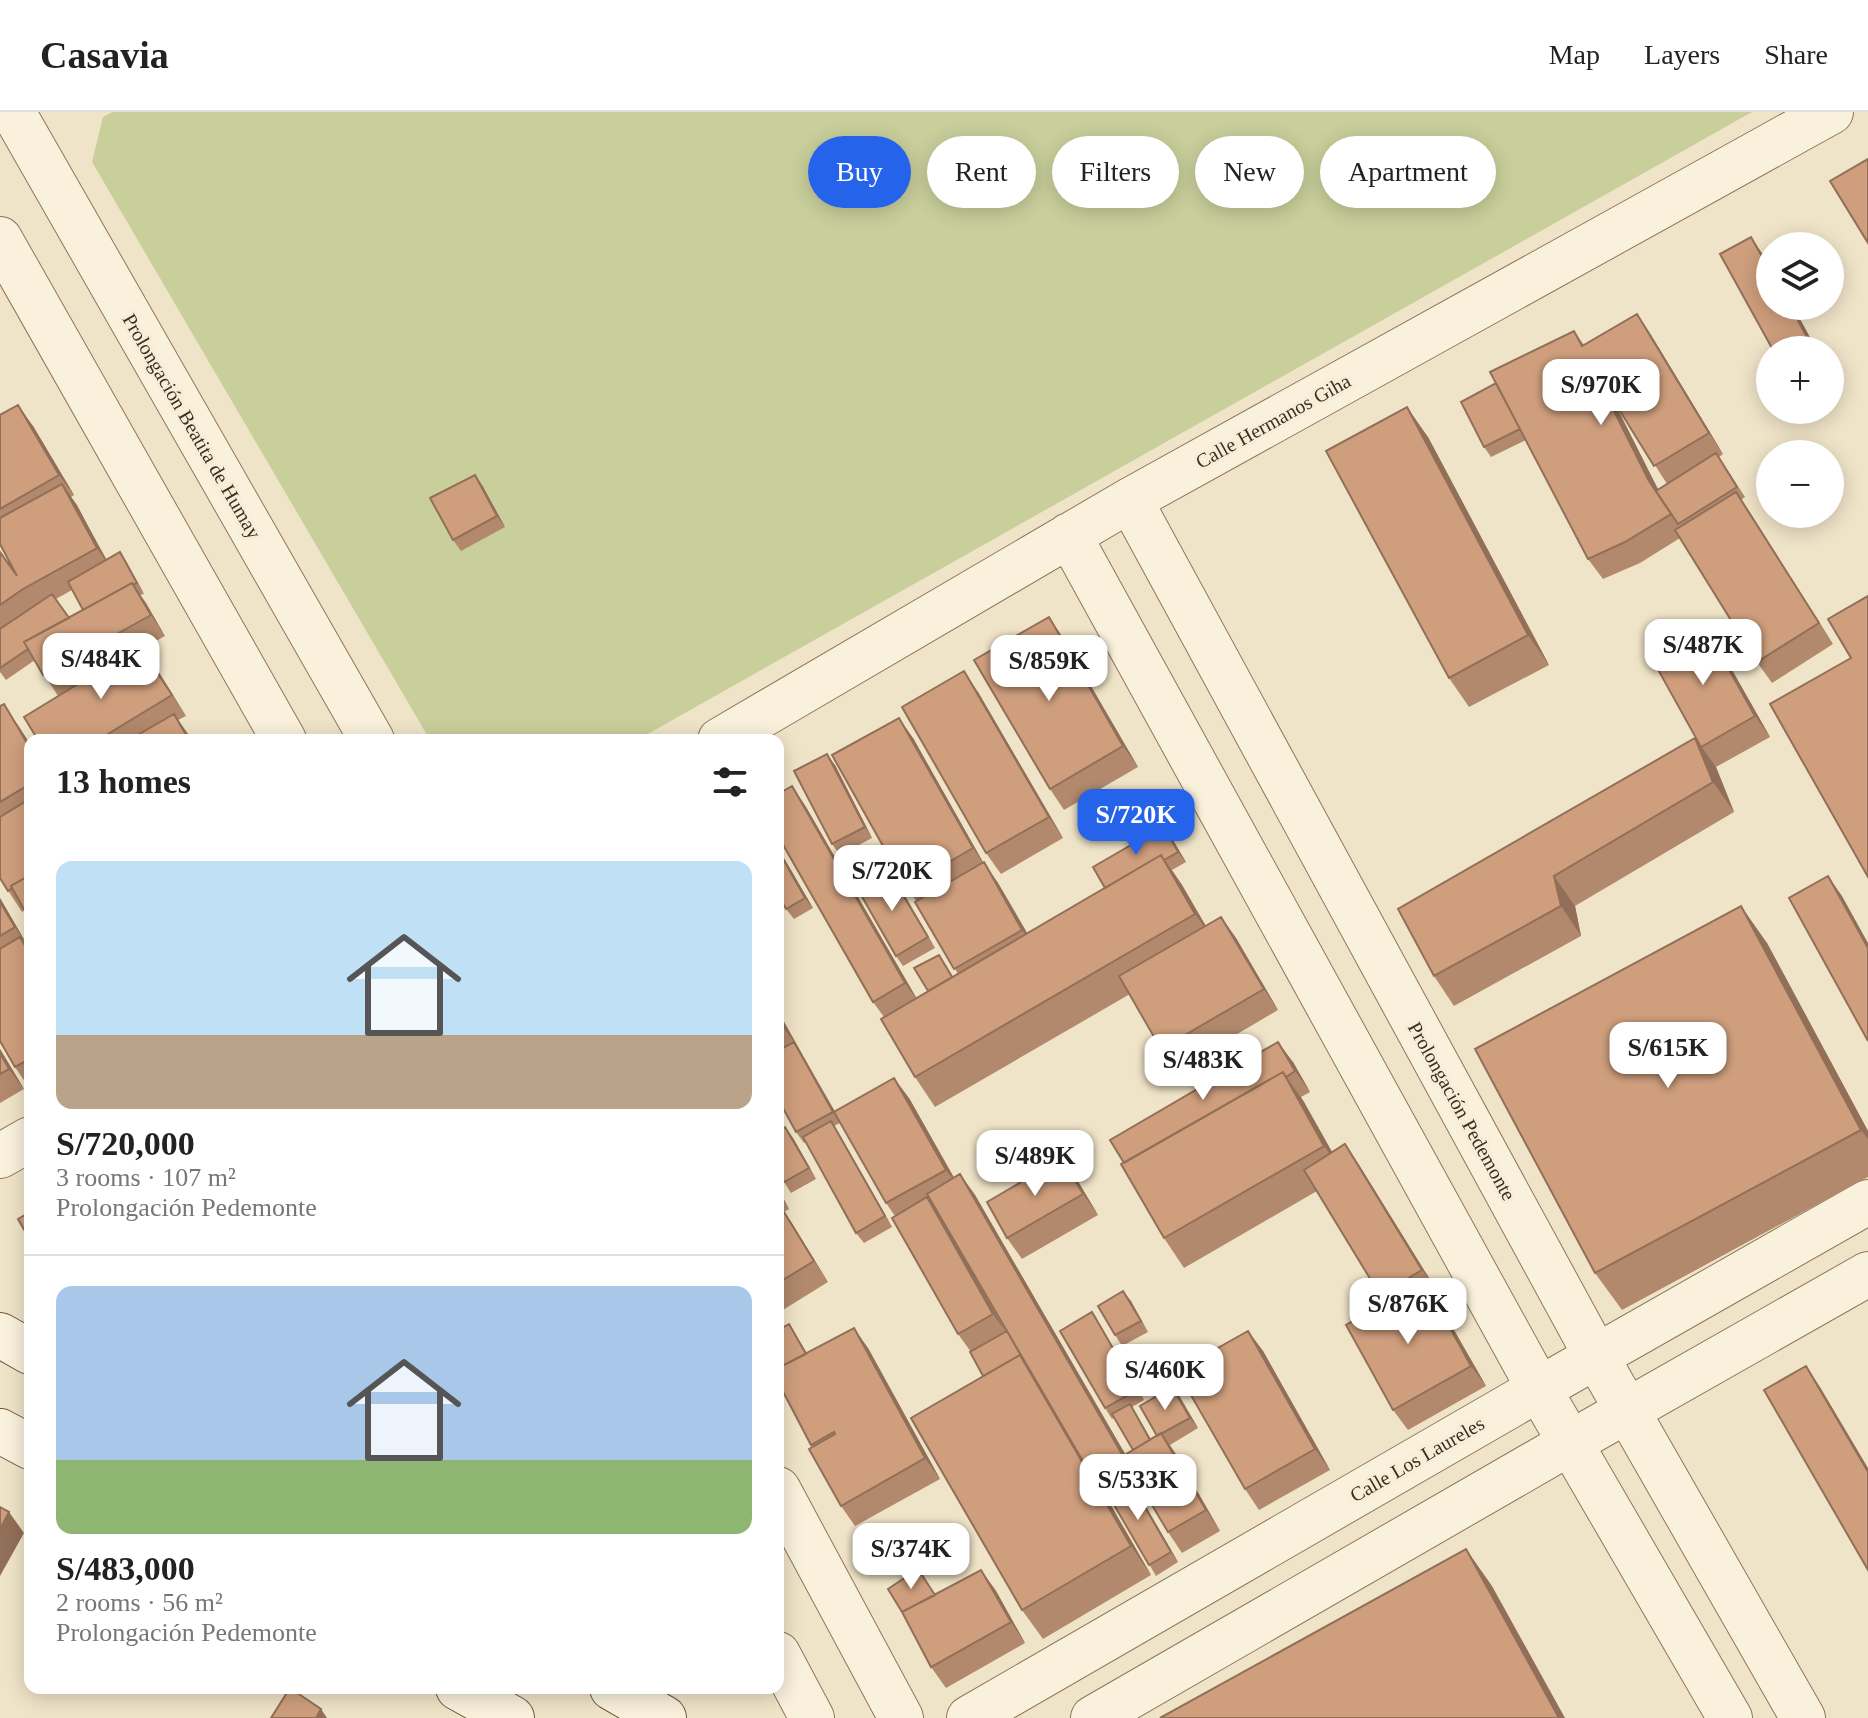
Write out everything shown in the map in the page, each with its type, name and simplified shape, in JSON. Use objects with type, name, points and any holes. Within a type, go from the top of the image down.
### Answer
[{"type":"street","name":"Prolongación Beatita de Humay","points":[[13,112],[369,734]]},
{"type":"street","name":"Calle Hermanos Giha","points":[[730,734],[1130,500],[1831,112]]},
{"type":"street","points":[[0,239],[281,734]]},
{"type":"street","name":"Prolongación Pedemonte","points":[[1130,500],[1626,1411],[1803,1718]]},
{"type":"street","points":[[1069,535],[1539,1389],[1730,1718]]},
{"type":"street","points":[[0,1156],[24,1142]]},
{"type":"street","name":"Calle Los Laureles","points":[[969,1718],[1868,1202]]},
{"type":"street","points":[[1093,1718],[1868,1274]]},
{"type":"street","points":[[0,1335],[24,1349]]},
{"type":"street","points":[[0,1431],[24,1444]]},
{"type":"street","points":[[784,1500],[901,1718]]},
{"type":"street","points":[[784,1665],[812,1718]]},
{"type":"street","points":[[469,1694],[512,1718]]},
{"type":"street","points":[[622,1694],[664,1718]]},
{"type":"green space","points":[[112,112],[1752,112],[648,734],[426,734],[92,162],[103,117]]},
{"type":"building","points":[[1868,159],[1868,243],[1830,181]]},
{"type":"building","points":[[1751,237],[1756,246],[1756,319],[1720,254]]},
{"type":"building","points":[[1637,314],[1709,433],[1654,466],[1589,361],[1649,481],[1671,514],[1625,542],[1588,559],[1490,372],[1574,331],[1582,346]]},
{"type":"building","points":[[1756,320],[1798,320],[1806,336],[1765,336]]},
{"type":"building","points":[[1496,383],[1520,429],[1484,447],[1461,402]]},
{"type":"building","points":[[18,405],[59,475],[0,509],[0,415]]},
{"type":"building","points":[[1407,407],[1528,635],[1449,678],[1326,451]]},
{"type":"building","points":[[1716,453],[1737,487],[1678,524],[1656,491]]},
{"type":"building","points":[[475,475],[497,516],[453,540],[430,498]]},
{"type":"building","points":[[62,484],[97,548],[0,605],[0,552],[17,576],[0,544],[0,518]]},
{"type":"building","points":[[1736,492],[1819,623],[1757,662],[1675,530]]},
{"type":"building","points":[[120,552],[137,583],[83,610],[68,582]]},
{"type":"building","points":[[132,583],[151,615],[43,675],[24,642]]},
{"type":"building","points":[[52,594],[69,618],[24,642],[28,649],[0,668],[0,629]]},
{"type":"building","points":[[1868,596],[1868,877],[1770,704],[1851,658],[1828,619]]},
{"type":"building","points":[[1049,617],[1123,746],[1050,789],[974,660]]},
{"type":"building","points":[[1705,627],[1755,716],[1701,747],[1651,657]]},
{"type":"building","points":[[140,646],[172,695],[108,734],[34,734],[24,717]]},
{"type":"building","points":[[964,671],[1049,817],[986,853],[902,707]]},
{"type":"building","points":[[4,704],[24,738],[24,788],[0,802],[0,706]]},
{"type":"building","points":[[174,714],[186,734],[139,734]]},
{"type":"building","points":[[899,718],[973,848],[906,887],[832,755]]},
{"type":"building","points":[[1695,738],[1713,782],[1554,876],[1561,906],[1434,976],[1398,909]]},
{"type":"building","points":[[827,754],[865,827],[832,844],[794,771]]},
{"type":"building","points":[[792,786],[905,983],[873,1002],[784,846],[784,791]]},
{"type":"building","points":[[24,802],[24,878],[8,891],[0,878],[0,817]]},
{"type":"building","points":[[1164,826],[1178,852],[1164,860],[1161,855],[1105,888],[1093,867]]},
{"type":"building","points":[[1161,855],[1195,914],[915,1077],[881,1019]]},
{"type":"building","points":[[784,861],[805,898],[786,909],[784,906]]},
{"type":"building","points":[[984,862],[1022,930],[954,969],[915,902]]},
{"type":"building","points":[[888,870],[928,937],[896,956],[857,888]]},
{"type":"building","points":[[1828,876],[1868,948],[1868,1041],[1789,898]]},
{"type":"building","points":[[24,878],[24,909],[11,886]]},
{"type":"building","points":[[0,902],[15,927],[0,936]]},
{"type":"building","points":[[1741,906],[1861,1130],[1595,1273],[1475,1049]]},
{"type":"building","points":[[1221,917],[1264,989],[1161,1049],[1119,976]]},
{"type":"building","points":[[20,937],[24,944],[24,1062],[15,1067],[0,1041],[0,949]]},
{"type":"building","points":[[939,955],[952,977],[928,991],[914,968]]},
{"type":"building","points":[[794,1042],[833,1112],[796,1132],[784,1110],[784,1048]]},
{"type":"building","points":[[1278,1042],[1295,1071],[1286,1077],[1283,1072],[1124,1163],[1110,1140]]},
{"type":"building","points":[[0,1053],[9,1069],[0,1074]]},
{"type":"building","points":[[1283,1072],[1324,1146],[1164,1238],[1121,1164]]},
{"type":"building","points":[[894,1078],[946,1170],[886,1203],[834,1112]]},
{"type":"building","points":[[831,1121],[885,1216],[856,1233],[803,1137]]},
{"type":"building","points":[[784,1128],[809,1168],[784,1182]]},
{"type":"building","points":[[1345,1144],[1422,1270],[1380,1295],[1304,1170]]},
{"type":"building","points":[[1062,1158],[1083,1194],[1007,1238],[987,1202]]},
{"type":"building","points":[[960,1174],[1123,1456],[1091,1475],[927,1194]]},
{"type":"building","points":[[927,1197],[993,1314],[958,1334],[892,1218]]},
{"type":"building","points":[[784,1212],[814,1261],[784,1279]]},
{"type":"building","points":[[24,1216],[24,1230],[18,1219]]},
{"type":"building","points":[[1424,1281],[1471,1366],[1393,1410],[1346,1325]]},
{"type":"building","points":[[1123,1291],[1141,1321],[1115,1335],[1098,1306]]},
{"type":"building","points":[[1092,1312],[1137,1390],[1105,1408],[1060,1331]]},
{"type":"building","points":[[789,1324],[806,1354],[784,1365],[784,1327]]},
{"type":"building","points":[[854,1328],[925,1458],[841,1506],[809,1449],[835,1434],[811,1445],[784,1393],[784,1365]]},
{"type":"building","points":[[1007,1331],[1024,1361],[1020,1355],[983,1376],[970,1352]]},
{"type":"building","points":[[1248,1331],[1315,1449],[1245,1489],[1177,1371]]},
{"type":"building","points":[[1020,1355],[1131,1546],[1022,1610],[911,1418]]},
{"type":"building","points":[[1806,1366],[1868,1472],[1868,1570],[1764,1390]]},
{"type":"building","points":[[1172,1387],[1190,1418],[1157,1436],[1140,1406]]},
{"type":"building","points":[[1130,1404],[1150,1440],[1133,1450],[1112,1414]]},
{"type":"building","points":[[1161,1433],[1206,1510],[1168,1532],[1123,1456]]},
{"type":"building","points":[[1128,1478],[1171,1552],[1149,1565],[1106,1491]]},
{"type":"building","points":[[0,1507],[9,1512],[0,1529]]},
{"type":"building","points":[[1466,1549],[1559,1718],[1160,1718]]},
{"type":"building","points":[[918,1569],[935,1595],[902,1612],[888,1589]]},
{"type":"building","points":[[981,1570],[1011,1622],[931,1667],[902,1612]]},
{"type":"building","points":[[286,1694],[299,1694],[321,1709],[316,1718],[271,1718]]}]
